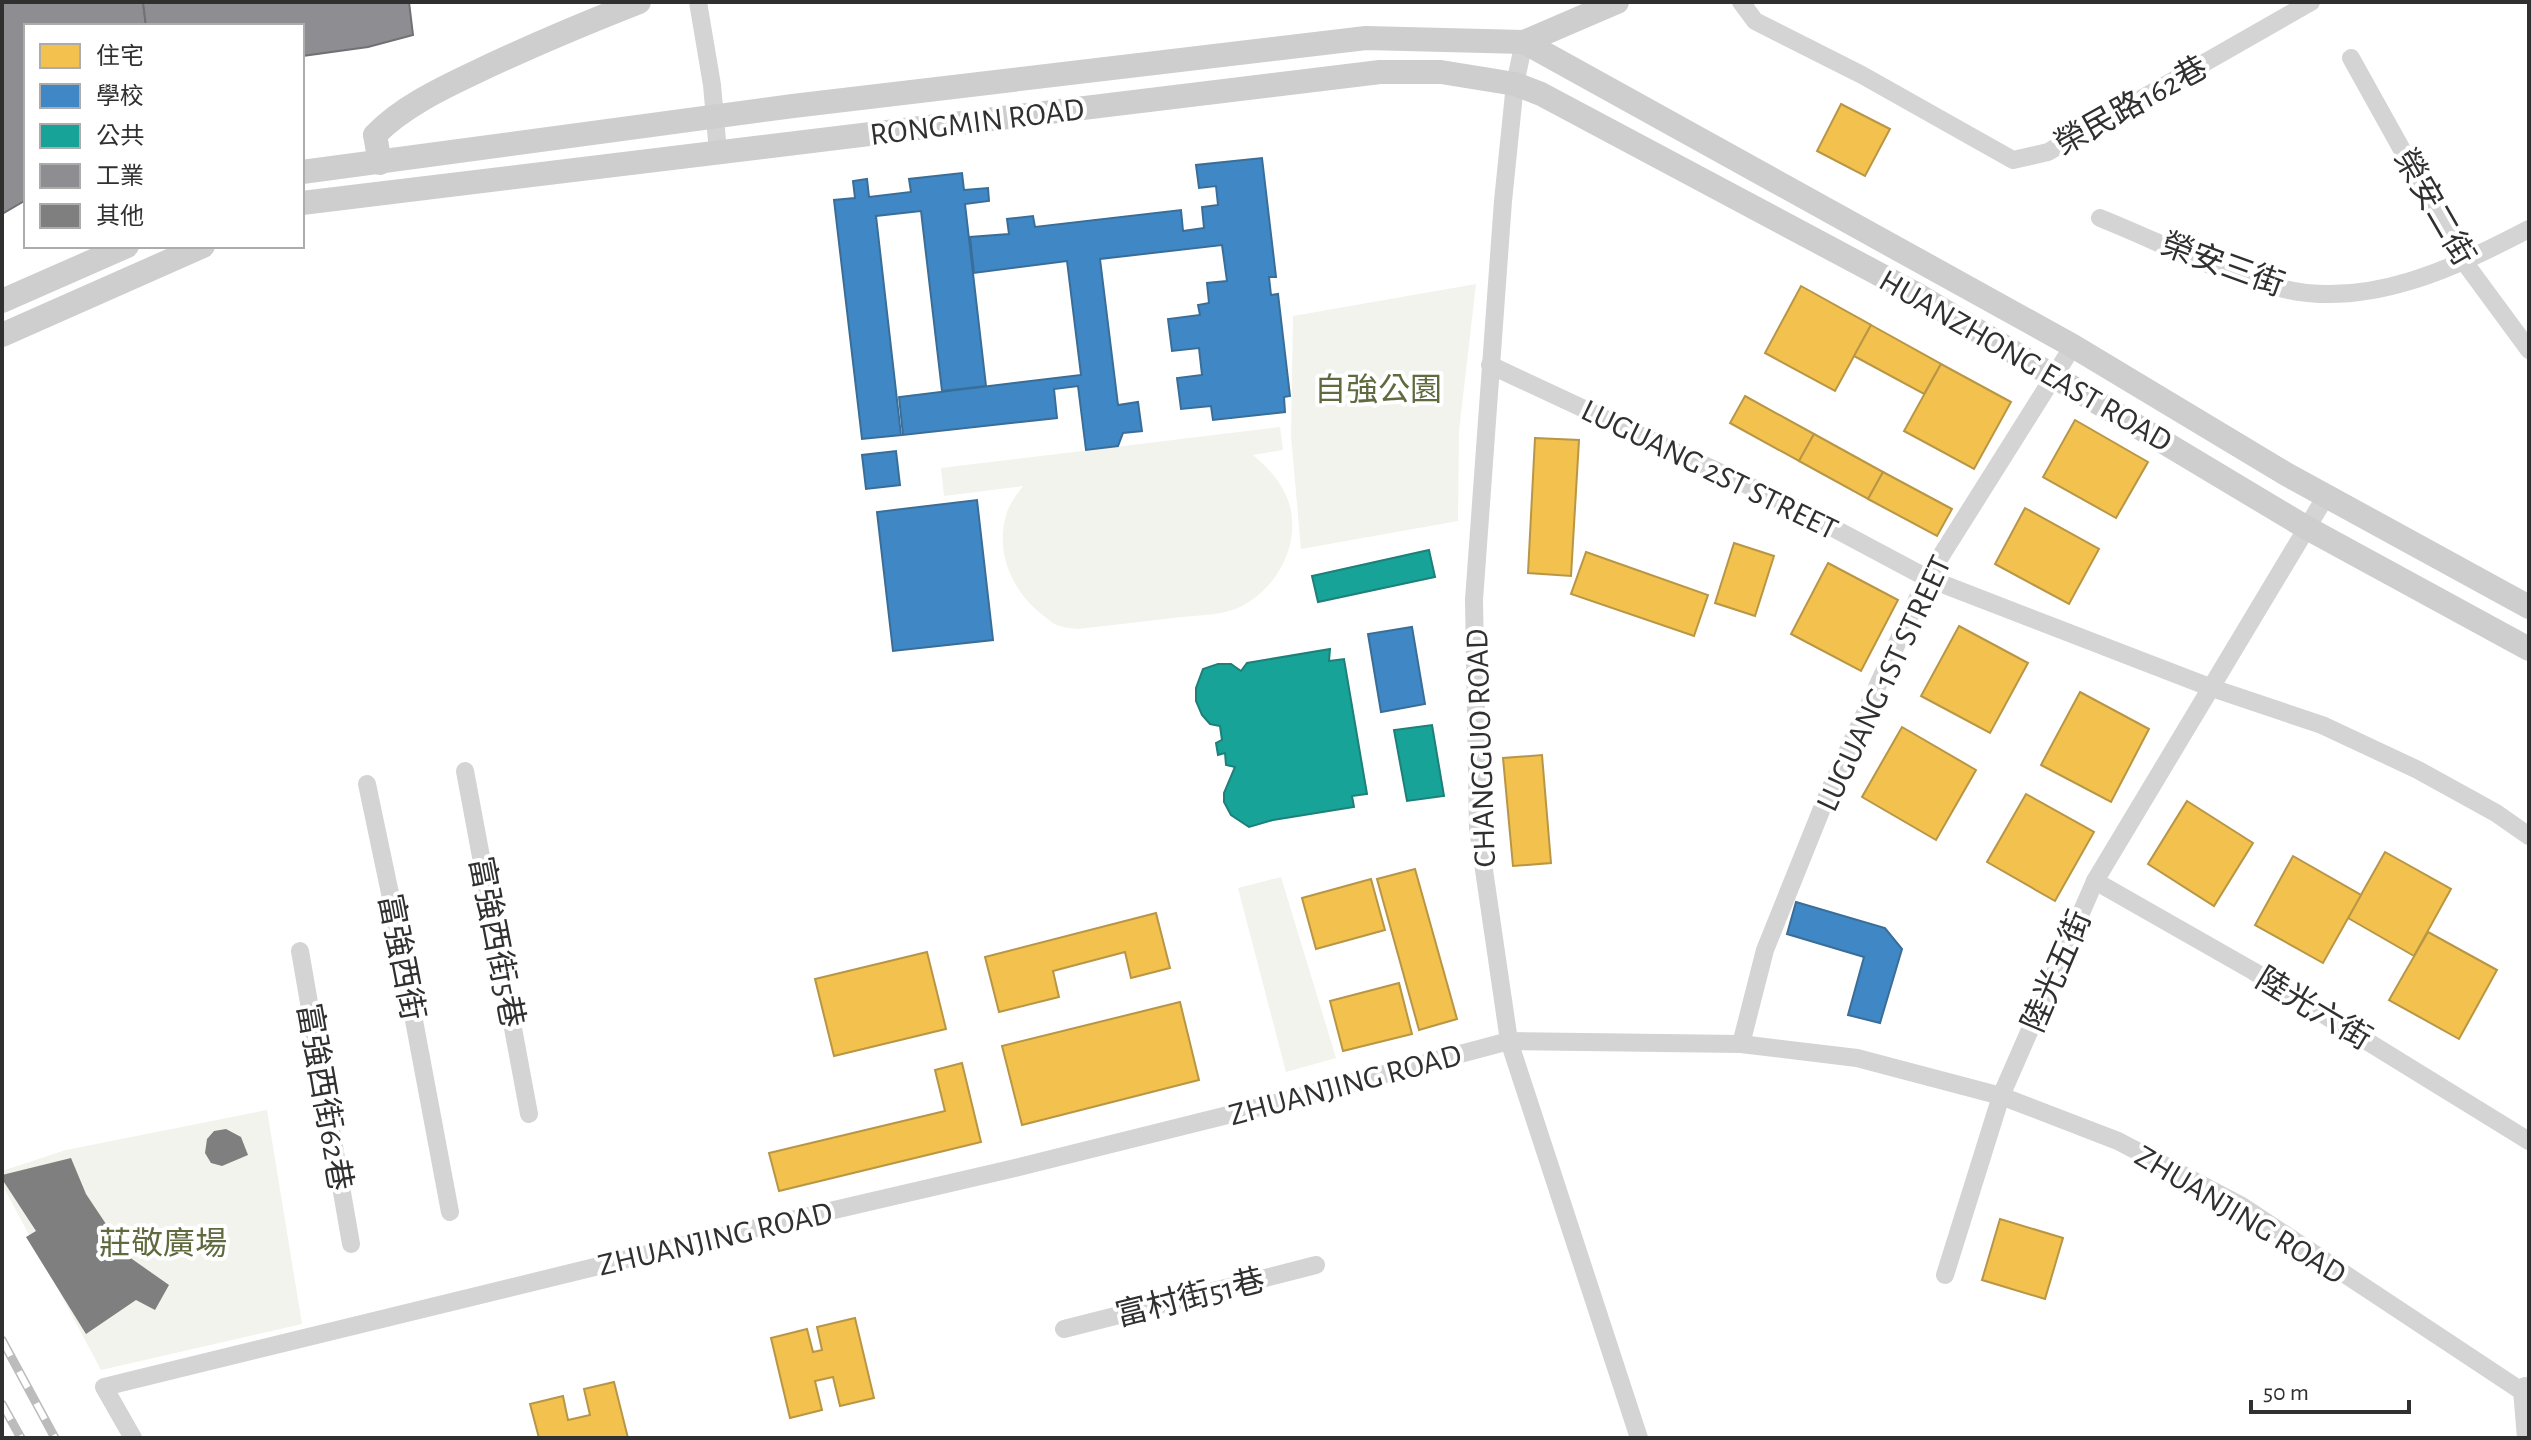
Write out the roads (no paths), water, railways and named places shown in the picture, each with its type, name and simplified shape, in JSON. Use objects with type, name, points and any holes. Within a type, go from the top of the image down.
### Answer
[{"type":"street","points":[[380,163],[375,135],[386,123],[445,86],[536,43],[639,2]]},
{"type":"street","points":[[698,2],[712,85],[718,152]]},
{"type":"street","name":"RONGMIN ROAD","points":[[304,172],[714,116],[1366,38],[1524,42],[1617,2]]},
{"type":"street","name":"榮民路162巷","points":[[1741,2],[1755,21],[1862,75],[2013,160],[2048,152],[2311,2]]},
{"type":"street","points":[[1515,84],[1524,42]]},
{"type":"street","name":"HUANZHONG EAST ROAD","points":[[1524,42],[2073,346],[2326,496],[2529,607]]},
{"type":"street","name":"榮安二街","points":[[2351,58],[2465,263],[2529,350]]},
{"type":"street","name":"RONGMIN ROAD","points":[[304,203],[1380,72],[1441,72],[1515,84]]},
{"type":"street","name":"HUANZHONG EAST ROAD","points":[[1515,84],[1643,146],[1918,295],[2307,528],[2529,649]]},
{"type":"street","name":"CHANGGUO ROAD","points":[[1515,84],[1490,365],[1474,600],[1478,829],[1509,1041],[1639,1438]]},
{"type":"street","name":"榮安三街","points":[[2100,218],[2244,277],[2286,290],[2325,294],[2367,292],[2465,263],[2529,229]]},
{"type":"street","points":[[2,301],[122,248]]},
{"type":"street","points":[[2,335],[198,248]]},
{"type":"street","name":"LUGUANG 1ST STREET","points":[[1741,1044],[1765,950],[1827,796],[1927,578],[2073,346]]},
{"type":"street","name":"LUGUANG 2ST STREET","points":[[1490,365],[1792,506],[1927,578],[2212,688],[2336,731],[2418,770],[2496,813],[2529,836]]},
{"type":"street","name":"陸光五街","points":[[1945,1275],[2001,1096],[2095,881],[2326,496]]},
{"type":"street","name":"富強西街5巷","points":[[465,771],[529,1114]]},
{"type":"street","name":"富強西街","points":[[367,784],[450,1212]]},
{"type":"street","name":"陸光六街","points":[[2095,881],[2253,971],[2529,1141]]},
{"type":"street","name":"富強西街62巷","points":[[300,951],[351,1244]]},
{"type":"street","name":"ZHUANJING ROAD","points":[[133,1438],[104,1387],[1015,1168],[1509,1041],[1741,1044],[1857,1058],[2001,1096],[2118,1141],[2242,1206],[2527,1389]]},
{"type":"street","name":"富村街51巷","points":[[1064,1329],[1316,1265]]},
{"type":"street","points":[[2526,1438],[2527,1389]]},
{"type":"railway","points":[[2,1340],[55,1438]]},
{"type":"railway","points":[[2,1404],[21,1438]]},
{"type":"park label","name":"自強公園","points":[[1378,389]]},
{"type":"park label","name":"莊敬廣場","points":[[163,1243]]}]
